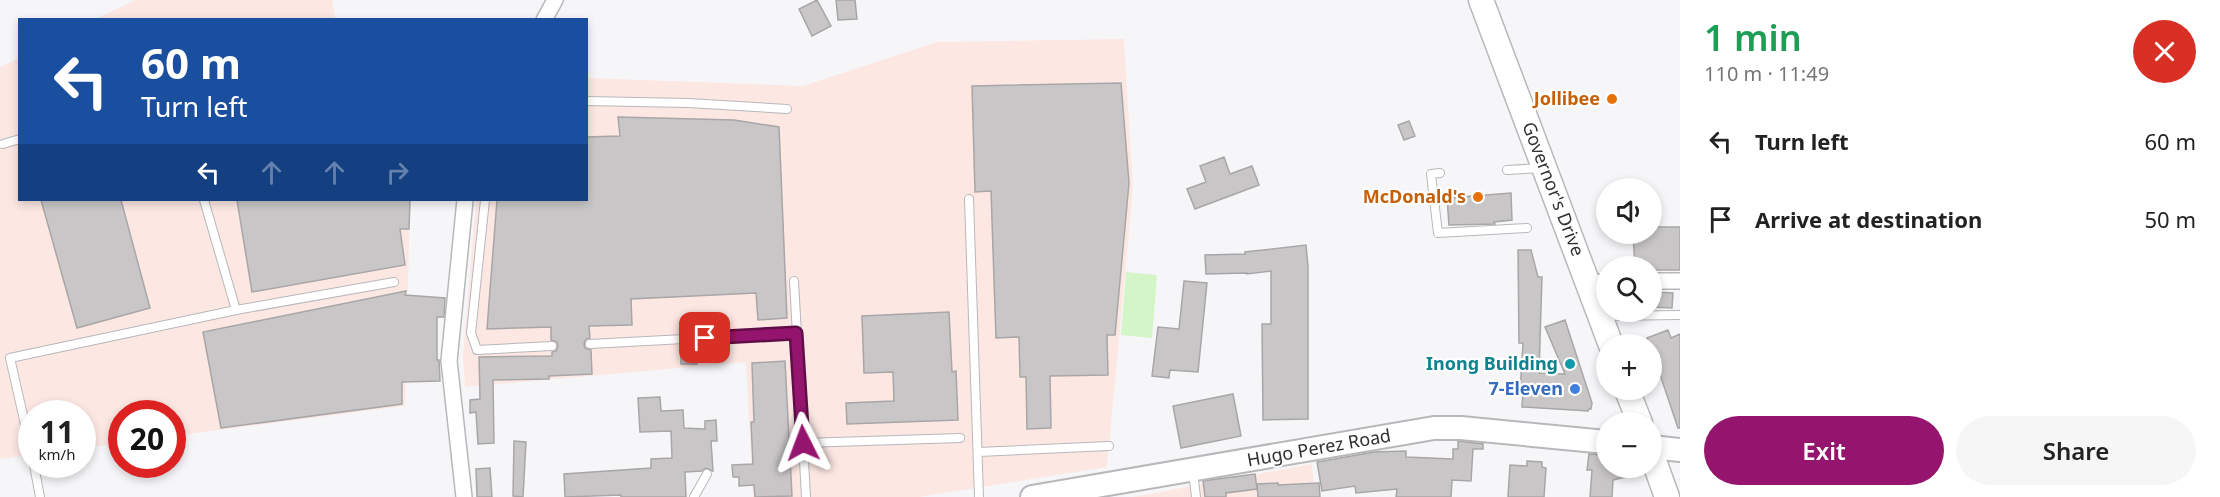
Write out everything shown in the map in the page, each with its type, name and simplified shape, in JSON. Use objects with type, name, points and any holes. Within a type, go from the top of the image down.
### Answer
[{"type":"main road","name":"Governor's Drive","points":[[1481,0],[1545,168],[1596,280]]},
{"type":"main road","points":[[1660,478],[1667,497]]},
{"type":"street","points":[[545,18],[555,0]]},
{"type":"street","points":[[464,497],[449,362],[465,201]]},
{"type":"street","points":[[1662,281],[1680,281]]},
{"type":"street","name":"Hugo Perez Road","points":[[1032,497],[1434,428],[1461,428],[1596,441]]},
{"type":"street","points":[[1662,448],[1680,450]]},
{"type":"lane","points":[[588,101],[688,102],[787,109]]},
{"type":"lane","points":[[3,144],[18,140]]},
{"type":"lane","points":[[1507,170],[1545,168]]},
{"type":"lane","points":[[1440,173],[1431,174],[1437,233],[1527,228]]},
{"type":"lane","points":[[969,199],[979,497]]},
{"type":"lane","points":[[204,201],[236,310]]},
{"type":"lane","points":[[485,201],[471,333],[477,350],[552,346]]},
{"type":"lane","points":[[794,281],[806,497]]},
{"type":"lane","points":[[20,400],[10,358],[236,310],[394,282]]},
{"type":"lane","points":[[1662,315],[1680,315]]},
{"type":"lane","points":[[590,344],[796,333]]},
{"type":"lane","points":[[803,443],[960,438]]},
{"type":"lane","points":[[978,452],[1109,446]]},
{"type":"lane","points":[[1192,471],[1196,497]]},
{"type":"lane","points":[[694,497],[707,474]]},
{"type":"lane","points":[[36,478],[40,497]]},
{"type":"shaded area","points":[[135,0],[332,0],[335,18],[98,18]]},
{"type":"shaded area","points":[[1124,39],[1133,189],[1107,467],[919,497],[753,497],[746,362],[465,387],[463,356],[476,201],[588,201],[588,78],[803,86],[937,42]]},
{"type":"shaded area","points":[[18,58],[18,201],[410,201],[405,406],[186,434],[186,400],[108,400],[108,445],[96,446],[96,400],[18,400],[18,457],[0,459],[0,67]]},
{"type":"shaded area","points":[[1312,464],[1315,497],[1133,497]]},
{"type":"green space","points":[[1126,272],[1157,275],[1152,338],[1121,335]]},
{"type":"building","points":[[817,0],[831,26],[812,36],[799,9]]},
{"type":"building","points":[[836,0],[855,0],[857,19],[838,20]]},
{"type":"building","points":[[1121,83],[1129,183],[1115,335],[1107,335],[1108,375],[1050,376],[1051,428],[1027,429],[1026,377],[1020,377],[1019,337],[996,338],[991,191],[975,192],[972,86]]},
{"type":"building","points":[[618,117],[734,120],[779,127],[787,318],[758,320],[756,293],[631,299],[632,325],[589,326],[590,338],[586,339],[584,344],[585,348],[591,350],[592,374],[549,376],[549,379],[493,380],[494,443],[478,444],[476,412],[470,413],[470,400],[480,399],[479,357],[552,356],[552,352],[556,351],[558,346],[557,342],[551,340],[551,327],[487,329],[497,201],[588,201],[588,137],[620,136]]},
{"type":"building","points":[[1409,121],[1415,136],[1404,140],[1398,125]]},
{"type":"building","points":[[1224,157],[1230,174],[1252,166],[1259,185],[1195,209],[1187,189],[1206,182],[1200,166]]},
{"type":"building","points":[[1511,193],[1512,220],[1494,222],[1495,224],[1449,225],[1447,198]]},
{"type":"building","points":[[41,201],[121,201],[150,308],[77,328]]},
{"type":"building","points":[[237,201],[410,201],[409,229],[400,229],[405,265],[252,292]]},
{"type":"building","points":[[1662,227],[1680,227],[1680,270],[1662,270],[1662,256],[1634,256],[1634,244],[1662,244]]},
{"type":"building","points":[[1306,245],[1308,419],[1263,420],[1262,324],[1271,324],[1271,271],[1247,274],[1206,274],[1205,255],[1245,254],[1245,252]]},
{"type":"building","points":[[1518,250],[1531,250],[1538,277],[1542,277],[1539,373],[1565,374],[1545,327],[1565,320],[1592,403],[1588,411],[1522,407],[1523,392],[1520,392],[1523,343],[1519,343]]},
{"type":"building","points":[[1184,281],[1207,283],[1198,372],[1170,370],[1169,378],[1152,376],[1158,327],[1179,329]]},
{"type":"building","points":[[406,291],[405,295],[445,298],[444,317],[437,317],[437,360],[439,360],[440,381],[402,382],[402,404],[221,428],[203,332]]},
{"type":"building","points":[[1662,292],[1673,293],[1672,308],[1662,308]]},
{"type":"building","points":[[949,312],[952,372],[956,371],[958,420],[847,424],[846,403],[894,401],[893,372],[864,373],[862,316]]},
{"type":"building","points":[[1668,330],[1671,338],[1680,334],[1680,428],[1678,428],[1662,381],[1662,334],[1658,334]]},
{"type":"building","points":[[681,352],[697,352],[697,364],[681,364]]},
{"type":"building","points":[[785,361],[792,496],[755,497],[754,485],[739,486],[739,477],[733,477],[732,465],[753,464],[752,363]]},
{"type":"building","points":[[1233,394],[1241,436],[1181,448],[1173,406]]},
{"type":"building","points":[[660,397],[661,411],[683,410],[684,428],[705,429],[705,421],[716,420],[717,441],[711,441],[713,471],[706,468],[702,471],[685,472],[686,497],[621,497],[621,495],[565,497],[564,474],[651,468],[651,459],[672,458],[671,431],[640,432],[638,398]]},
{"type":"building","points":[[514,441],[526,442],[523,497],[513,496]]},
{"type":"building","points":[[1458,441],[1483,444],[1483,449],[1473,449],[1471,481],[1452,480],[1451,497],[1396,497],[1397,489],[1356,493],[1355,486],[1322,491],[1317,462],[1374,452],[1406,451],[1406,457],[1453,459],[1453,449],[1458,449]]},
{"type":"building","points":[[1589,454],[1596,454],[1596,478],[1622,478],[1613,480],[1612,497],[1590,497],[1592,470],[1587,470]]},
{"type":"building","points":[[1527,461],[1542,462],[1542,467],[1546,468],[1544,497],[1508,497],[1510,465],[1527,466]]},
{"type":"building","points":[[490,468],[492,497],[477,497],[476,469]]},
{"type":"building","points":[[1255,474],[1257,489],[1226,493],[1226,497],[1205,497],[1203,481]]},
{"type":"building","points":[[1278,483],[1278,485],[1319,483],[1320,497],[1258,497],[1257,484]]},
{"type":"place","name":"Jollibee","points":[[1612,99]]},
{"type":"place","name":"McDonald's","points":[[1478,197]]},
{"type":"place","name":"Inong Building","points":[[1570,364]]},
{"type":"place","name":"7-Eleven","points":[[1575,389]]},
{"type":"route","points":[[705,338],[796,333],[803,443]]}]
